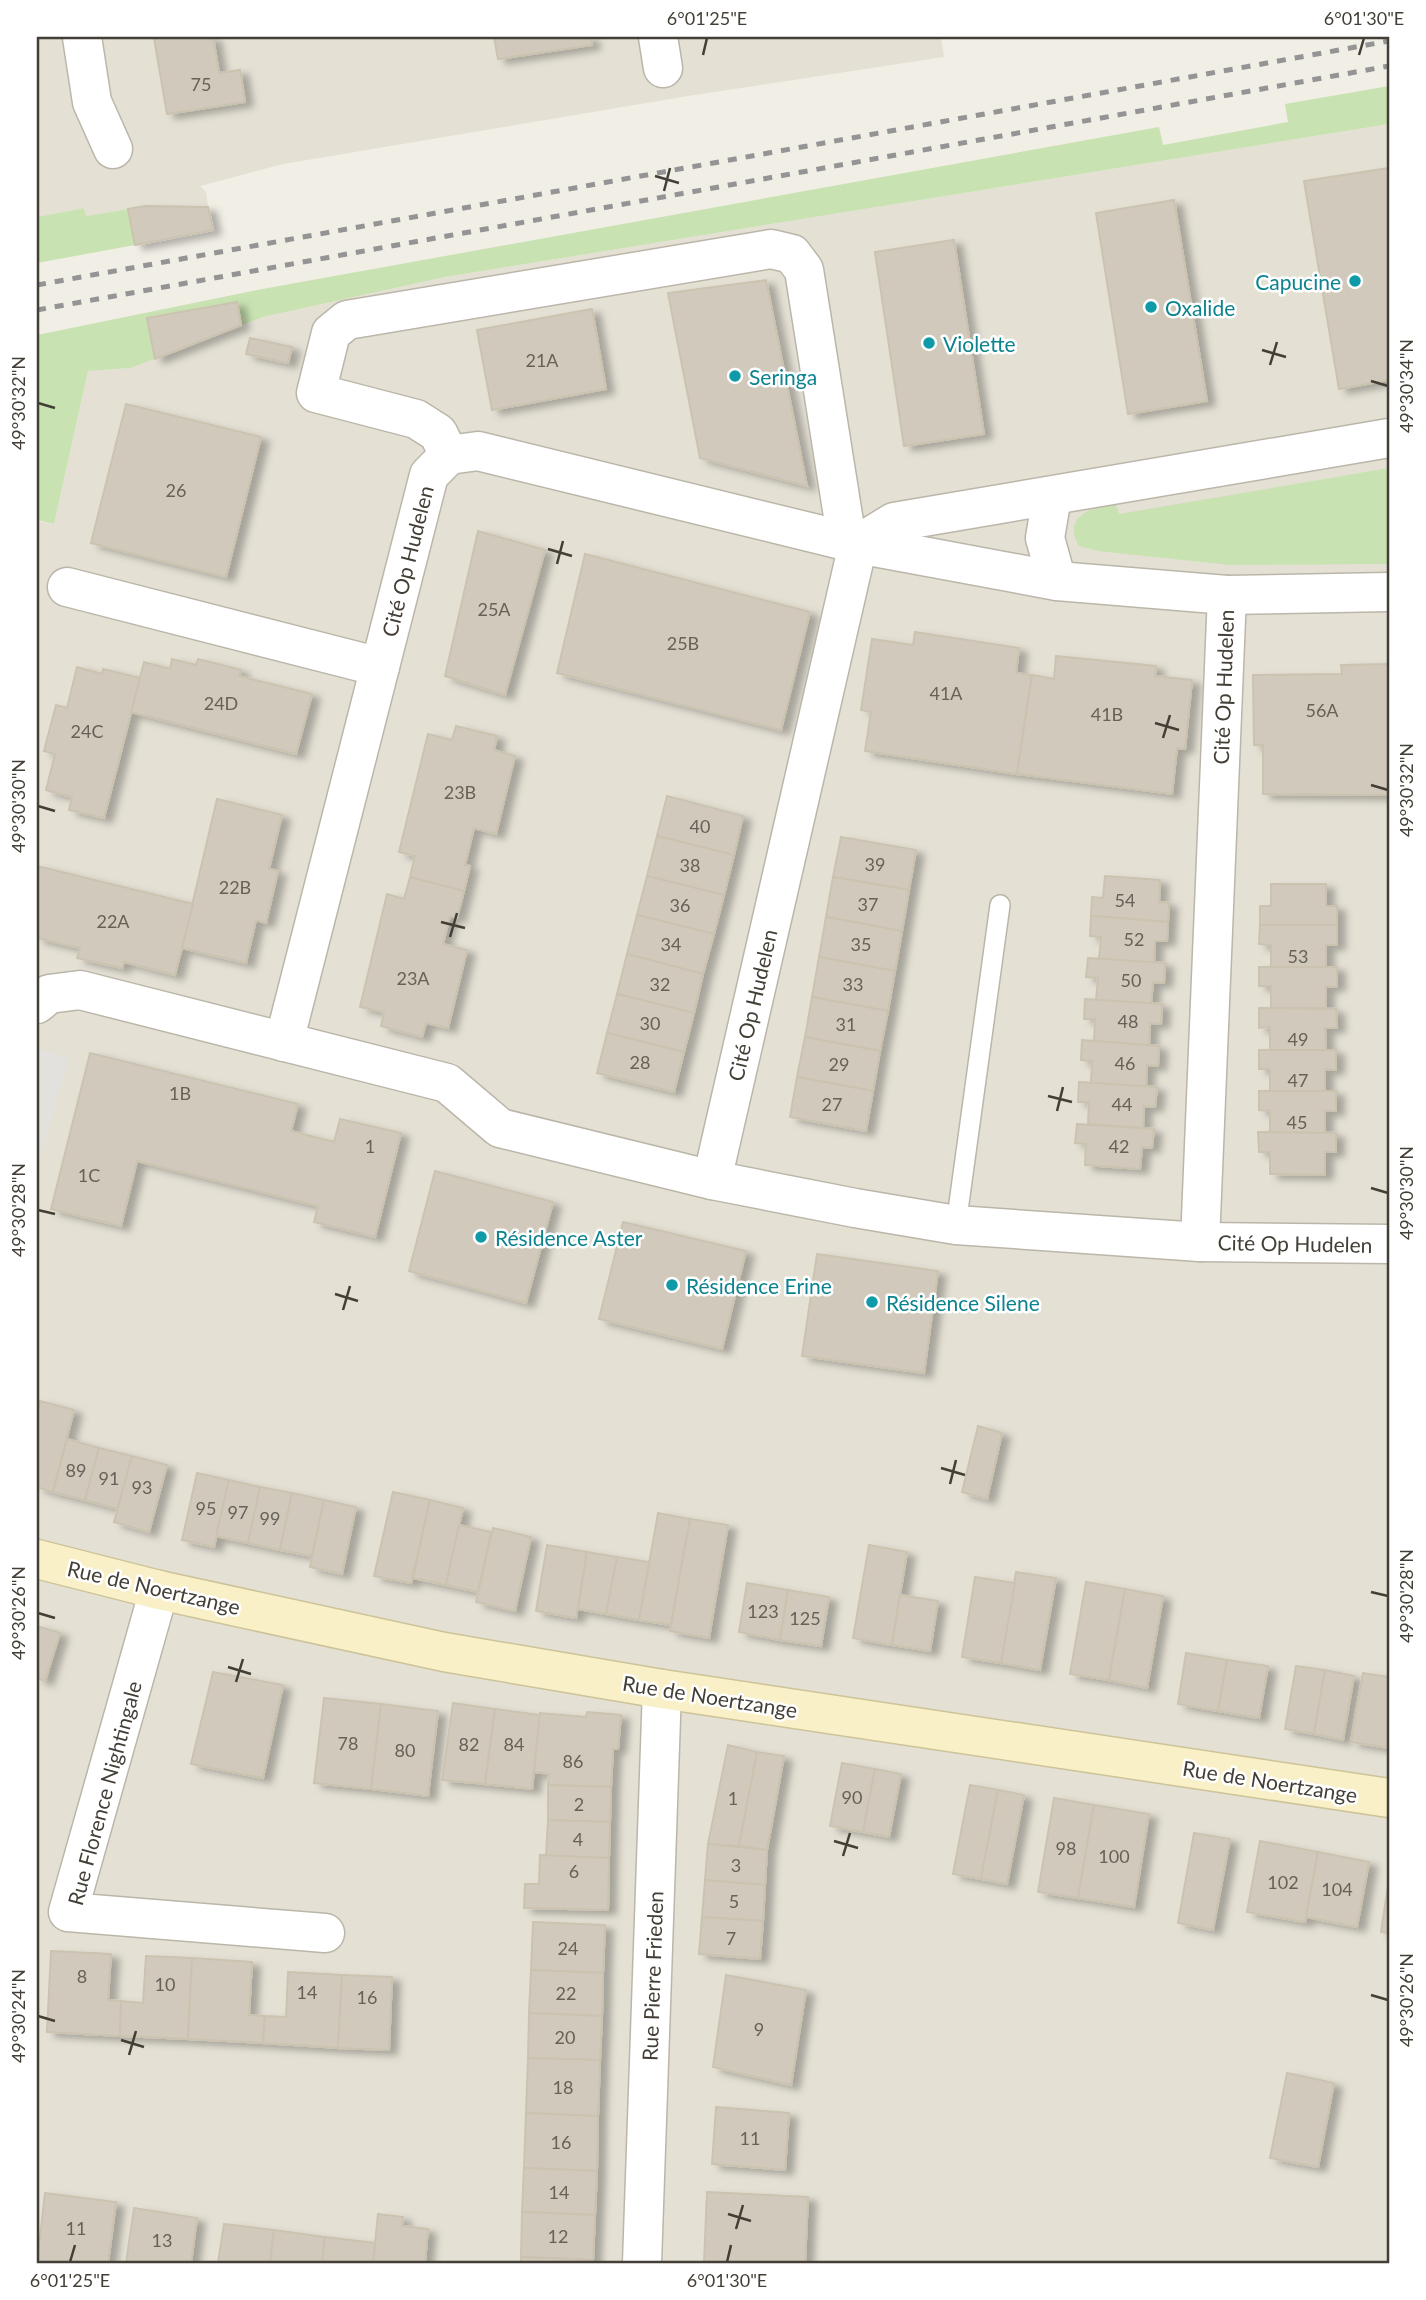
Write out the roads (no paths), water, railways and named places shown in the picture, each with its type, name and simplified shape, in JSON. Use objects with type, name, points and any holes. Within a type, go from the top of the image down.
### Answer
[{"type":"main road","name":"Rue de Noertzange","points":[[37,1559],[159,1590],[444,1652],[662,1689],[1389,1798]]},
{"type":"street","points":[[82,37],[92,102],[113,149]]},
{"type":"street","points":[[449,455],[438,433],[416,419],[316,393],[331,333],[347,320],[771,249],[792,254],[804,270],[852,542],[894,522],[1389,438]]},
{"type":"street","name":"Cité Op Hudelen","points":[[284,1042],[429,475],[449,455],[478,451],[852,542],[1057,582],[1227,595],[1389,592]]},
{"type":"street","points":[[1052,496],[1045,538],[1057,582]]},
{"type":"street","name":"Cité Op Hudelen","points":[[712,1180],[852,542]]},
{"type":"street","points":[[67,587],[380,667]]},
{"type":"street","name":"Cité Op Hudelen","points":[[1200,1242],[1227,595]]},
{"type":"street","name":"Cité Op Hudelen","points":[[37,1004],[49,994],[80,990],[447,1083],[500,1128],[712,1180],[855,1208],[956,1225],[1200,1242],[1389,1244]]},
{"type":"street","name":"Rue Florence Nightingale","points":[[159,1590],[68,1912],[325,1933]]},
{"type":"street","name":"Rue Pierre Frieden","points":[[642,2263],[662,1689]]},
{"type":"lane","points":[[956,1225],[1000,905]]},
{"type":"railway","points":[[37,285],[1389,41]]},
{"type":"railway","points":[[37,310],[1389,66]]},
{"type":"place","name":"Capucine","points":[[1355,281]]},
{"type":"place","name":"Oxalide","points":[[1151,307]]},
{"type":"place","name":"Violette","points":[[929,343]]},
{"type":"place","name":"Seringa","points":[[735,376]]},
{"type":"place","name":"Résidence Aster","points":[[481,1237]]},
{"type":"place","name":"Résidence Erine","points":[[672,1285]]},
{"type":"place","name":"Résidence Silene","points":[[872,1302]]}]
